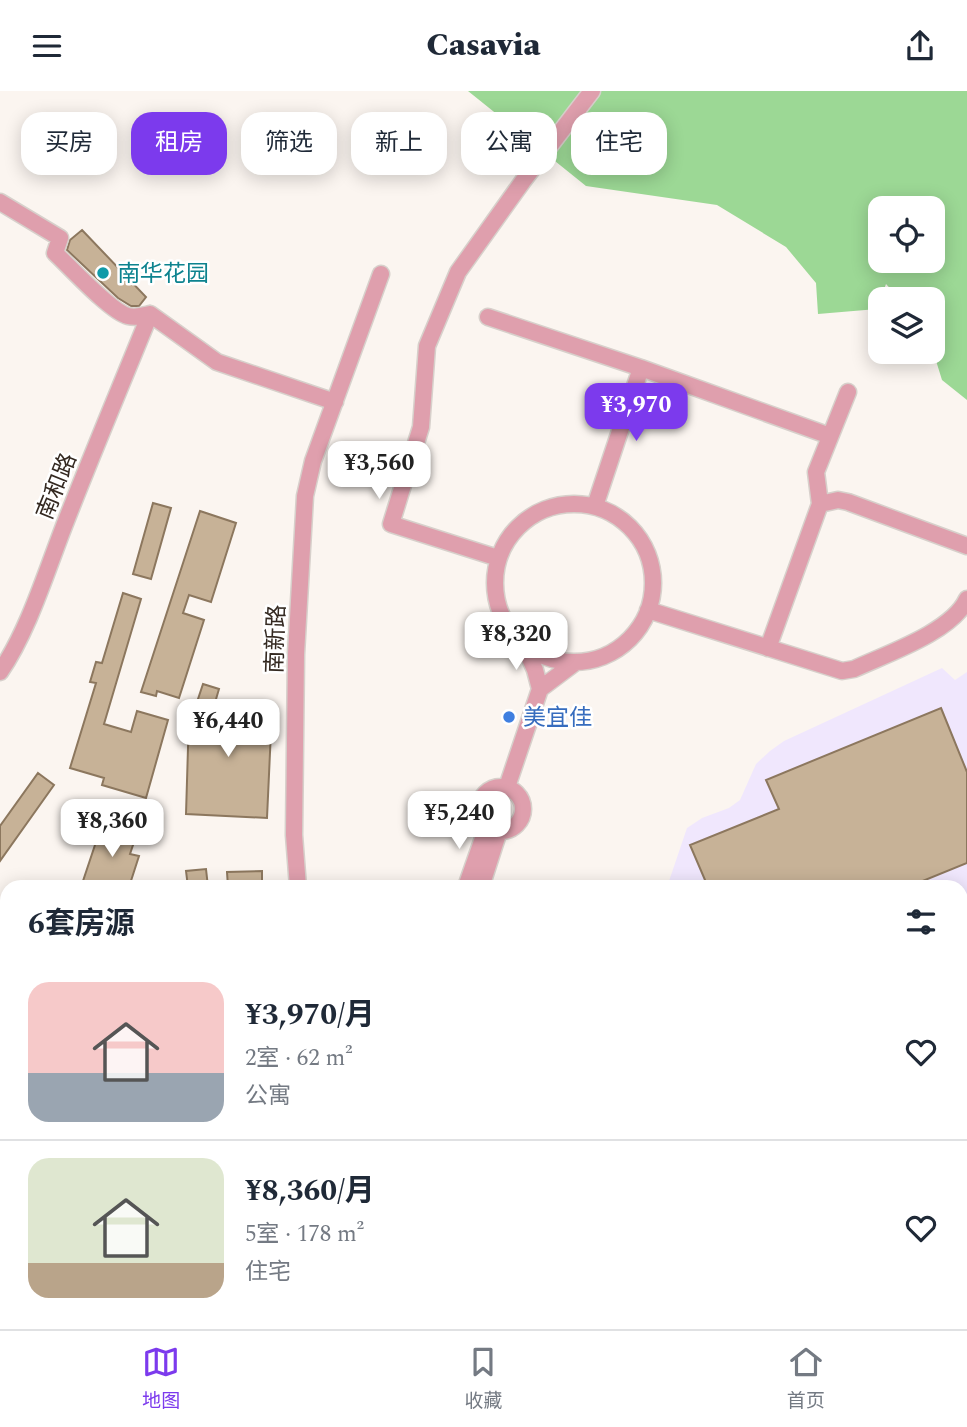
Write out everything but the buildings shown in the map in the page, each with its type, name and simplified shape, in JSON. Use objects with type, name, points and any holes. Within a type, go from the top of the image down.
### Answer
[{"type":"street","points":[[498,558],[391,524],[421,427],[427,346],[458,272],[592,91]]},
{"type":"street","points":[[0,202],[60,238],[55,253],[116,311],[139,317],[150,314],[216,362],[336,400]]},
{"type":"street","name":"南新路","points":[[297,880],[293,835],[296,654],[305,496],[313,461],[381,274]]},
{"type":"street","name":"南和路","points":[[0,672],[25,626],[150,314]]},
{"type":"street","points":[[488,317],[830,436]]},
{"type":"street","points":[[596,506],[641,369]]},
{"type":"street","points":[[768,648],[820,504],[816,472],[848,393]]},
{"type":"street","points":[[820,504],[838,500],[848,502],[967,546]]},
{"type":"street","points":[[570,504],[596,506],[622,520],[645,549],[652,576],[652,595],[648,610],[636,632],[625,644],[602,657],[576,662],[549,658],[534,652],[510,630],[499,608],[494,583],[498,558],[511,534],[520,524],[537,513],[570,504]]},
{"type":"street","points":[[648,610],[842,671],[854,669],[948,623],[963,608],[967,599]]},
{"type":"street","points":[[524,644],[540,689]]},
{"type":"street","points":[[507,787],[540,689],[576,662]]},
{"type":"street","points":[[494,787],[507,787],[519,796],[523,809],[522,818],[513,828],[505,831],[493,829],[480,815],[480,801],[494,787]]},
{"type":"street","points":[[469,880],[493,829]]},
{"type":"street","points":[[482,880],[493,829]]},
{"type":"shaded area","points":[[942,668],[955,680],[967,672],[967,880],[669,880],[687,828],[740,800],[756,764],[784,741]]},
{"type":"green space","points":[[468,91],[967,91],[967,400],[942,380],[937,364],[945,364],[945,287],[889,287],[886,284],[885,287],[868,287],[868,310],[818,314],[816,283],[786,247],[717,205],[586,186],[572,175],[667,175],[667,112],[571,112],[571,174],[557,163],[557,112],[494,112]]},
{"type":"place","name":"南华花园","points":[[103,273]]},
{"type":"place","name":"美宜佳","points":[[509,717]]}]
